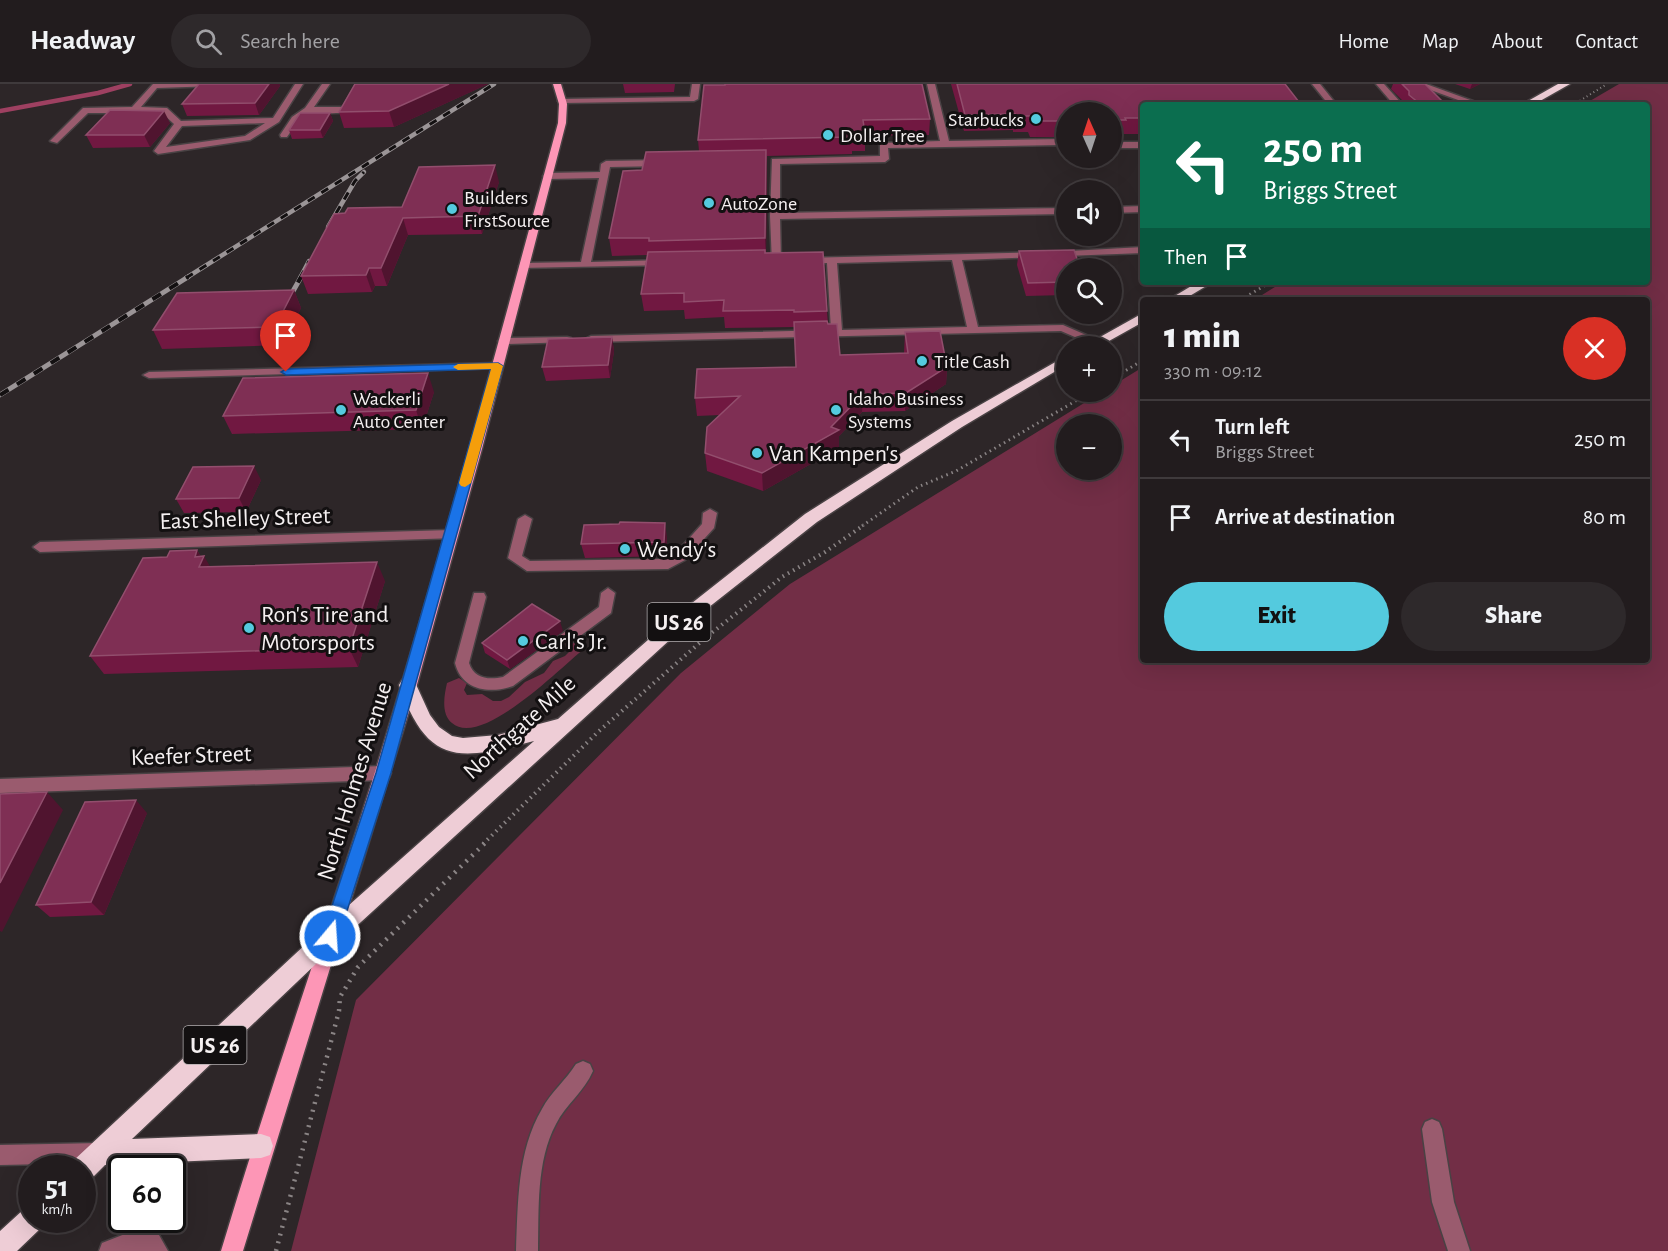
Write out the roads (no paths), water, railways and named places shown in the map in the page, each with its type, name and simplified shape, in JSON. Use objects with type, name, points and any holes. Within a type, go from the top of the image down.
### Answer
[{"type":"highway","points":[[1532,102],[1565,84]]},
{"type":"highway","points":[[1179,297],[1201,285]]},
{"type":"highway","points":[[1110,336],[1140,319]]},
{"type":"highway","name":"Northgate Mile","points":[[96,1157],[330,936],[679,622],[789,534],[892,464],[1056,366]]},
{"type":"highway","points":[[408,685],[417,711],[438,739],[447,744],[468,746],[566,724]]},
{"type":"highway","points":[[100,1153],[261,1146]]},
{"type":"highway","points":[[0,1249],[18,1232]]},
{"type":"main road","name":"North Holmes Avenue","points":[[232,1251],[261,1146],[383,773],[498,366],[562,123],[562,101],[556,84]]},
{"type":"street","points":[[133,111],[155,86],[216,84]]},
{"type":"street","points":[[179,124],[158,151],[247,138],[276,120],[299,84]]},
{"type":"street","points":[[285,135],[295,119],[308,110],[326,84]]},
{"type":"street","points":[[308,110],[346,110],[360,84]]},
{"type":"street","points":[[562,101],[694,99],[696,84]]},
{"type":"street","points":[[931,84],[945,144]]},
{"type":"street","points":[[1316,84],[1331,102]]},
{"type":"street","points":[[1410,84],[1449,94]]},
{"type":"street","points":[[1418,84],[1449,94],[1456,102]]},
{"type":"street","points":[[1381,86],[1396,102]]},
{"type":"street","points":[[54,141],[87,110],[164,110],[179,124],[276,120]]},
{"type":"street","points":[[763,161],[885,159],[883,145],[1056,142]]},
{"type":"street","points":[[1122,145],[1140,145]]},
{"type":"street","points":[[775,161],[776,261]]},
{"type":"street","points":[[585,265],[606,164],[670,162]]},
{"type":"street","points":[[548,176],[604,175]]},
{"type":"street","points":[[1122,210],[1140,209]]},
{"type":"street","points":[[775,216],[1056,211]]},
{"type":"street","points":[[764,261],[1140,250]]},
{"type":"street","points":[[956,257],[973,330]]},
{"type":"street","points":[[832,260],[837,333]]},
{"type":"street","points":[[524,266],[680,263]]},
{"type":"street","points":[[504,341],[1063,328],[1078,336]]},
{"type":"street","points":[[149,375],[498,366]]},
{"type":"street","points":[[525,519],[515,558],[527,566],[668,564],[680,557],[709,525],[710,513]]},
{"type":"street","name":"East Shelley Street","points":[[40,547],[451,535]]},
{"type":"street","points":[[479,597],[462,663],[463,672],[468,677],[494,685],[508,682],[606,609],[608,593]]},
{"type":"street","name":"Keefer Street","points":[[0,786],[383,773]]},
{"type":"street","points":[[527,1251],[530,1195],[538,1143],[548,1116],[575,1085],[583,1071]]},
{"type":"street","points":[[1432,1129],[1443,1202],[1459,1251]]},
{"type":"street","points":[[0,1155],[100,1153]]},
{"type":"street","points":[[110,1251],[128,1243],[141,1242],[151,1243],[157,1251]]},
{"type":"waterway","points":[[0,111],[98,93],[130,84]]},
{"type":"railway","points":[[186,278],[494,84]]},
{"type":"railway","points":[[328,227],[355,181],[364,172]]},
{"type":"railway","points":[[300,278],[309,261]]},
{"type":"railway","points":[[0,395],[188,277]]},
{"type":"railway","points":[[288,300],[301,277]]},
{"type":"place","name":"Starbucks","points":[[1036,119]]},
{"type":"place","name":"Dollar Tree","points":[[828,135]]},
{"type":"place","name":"AutoZone","points":[[709,203]]},
{"type":"place","name":"Builders FirstSource","points":[[452,209]]},
{"type":"place","name":"Title Cash","points":[[922,361]]},
{"type":"place","name":"Wackerli Auto Center","points":[[341,410]]},
{"type":"place","name":"Idaho Business Systems","points":[[836,410]]},
{"type":"place","name":"Van Kampen's","points":[[757,453]]},
{"type":"place","name":"Wendy's","points":[[625,549]]},
{"type":"place","name":"Ron's Tire and Motorsports","points":[[249,628]]},
{"type":"place","name":"Carl's Jr.","points":[[523,641]]}]
